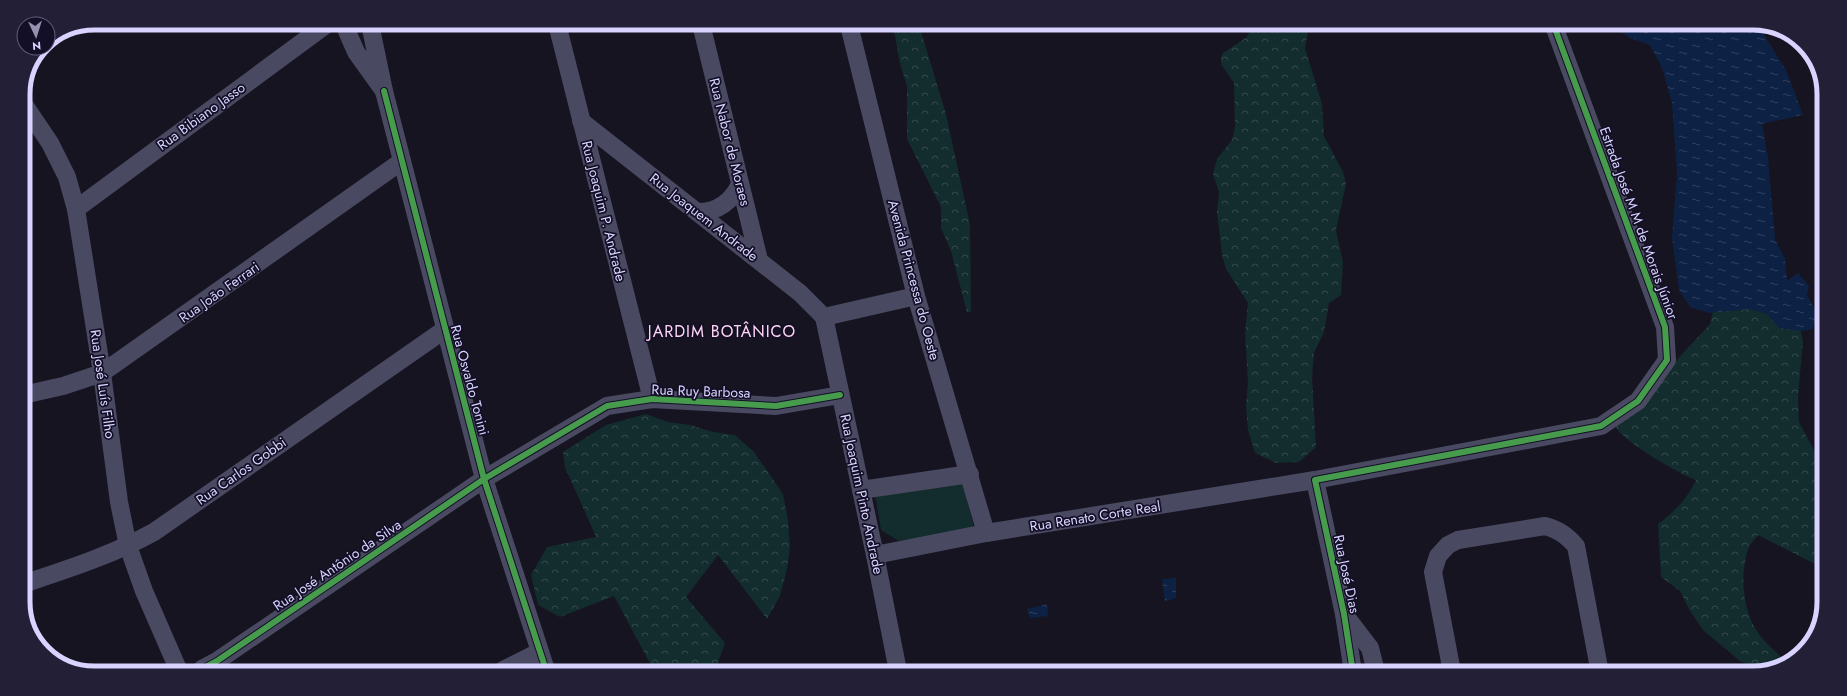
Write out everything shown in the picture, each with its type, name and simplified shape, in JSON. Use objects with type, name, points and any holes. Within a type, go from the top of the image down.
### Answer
[{"type":"street","name":"Rua Bibiano Jasso","points":[[76,209],[319,30]]},
{"type":"street","name":"Rua Osvaldo Tonini","points":[[345,30],[356,52],[384,91]]},
{"type":"street","name":"Rua Osvaldo Tonini","points":[[369,30],[444,330],[484,479],[544,666]]},
{"type":"street","name":"Rua Joaquim P. Andrade","points":[[558,30],[652,398]]},
{"type":"street","name":"Rua Nabor de Moraes","points":[[702,30],[759,260]]},
{"type":"street","name":"Avenida Princessa do Oeste","points":[[850,30],[916,296],[970,474],[986,534]]},
{"type":"street","name":"Estrada José M M de Morais Júnior","points":[[1315,480],[1601,426],[1638,401],[1667,360],[1665,327],[1555,30]]},
{"type":"street","name":"Rua José Luís Filho","points":[[30,113],[50,143],[68,177],[76,209],[128,546],[144,591],[177,666]]},
{"type":"street","name":"Rua Joaquem Andrade","points":[[581,121],[800,293],[824,317]]},
{"type":"street","name":"Rua João Ferrari","points":[[30,393],[63,386],[102,374],[402,161]]},
{"type":"street","points":[[698,212],[709,212],[720,207],[734,196],[740,184]]},
{"type":"street","points":[[824,317],[916,296]]},
{"type":"street","name":"Rua Joaquim Pinto Andrade","points":[[824,317],[875,554],[897,666]]},
{"type":"street","name":"Rua Carlos Gobbi","points":[[30,582],[89,562],[128,546],[154,532],[444,330]]},
{"type":"street","name":"Rua Ruy Barbosa","points":[[484,479],[607,406],[652,398],[776,406],[840,396]]},
{"type":"street","points":[[861,490],[970,474]]},
{"type":"street","name":"Rua José Antônio da Silva","points":[[209,666],[484,479]]},
{"type":"street","name":"Rua Renato Corte Real","points":[[875,554],[986,534],[1315,480]]},
{"type":"street","name":"Rua José Dias","points":[[1315,480],[1344,614],[1352,666]]},
{"type":"street","points":[[1451,666],[1433,572],[1438,556],[1448,545],[1458,540],[1545,526],[1557,529],[1565,534],[1576,546],[1599,666]]},
{"type":"street","points":[[1344,614],[1370,648],[1374,666]]},
{"type":"street","points":[[511,666],[539,652]]},
{"type":"green space","points":[[892,30],[921,30],[946,114],[970,225],[971,312],[967,312],[951,251],[941,228],[941,207],[907,139],[907,86],[900,64],[895,36]]},
{"type":"green space","points":[[1248,30],[1308,30],[1305,48],[1322,104],[1324,136],[1343,172],[1346,184],[1336,230],[1343,262],[1341,295],[1329,303],[1324,332],[1314,353],[1312,376],[1316,447],[1299,462],[1276,463],[1255,453],[1248,430],[1246,406],[1248,383],[1245,333],[1248,303],[1226,269],[1222,255],[1217,212],[1219,192],[1213,174],[1217,159],[1232,140],[1235,127],[1234,83],[1221,64],[1221,57],[1223,53],[1247,37]]},
{"type":"green space","points":[[1715,303],[1797,315],[1803,341],[1798,396],[1799,422],[1817,456],[1817,565],[1758,535],[1748,550],[1744,572],[1744,596],[1751,619],[1762,638],[1783,659],[1774,663],[1753,666],[1740,661],[1703,630],[1690,611],[1680,591],[1661,577],[1658,524],[1680,504],[1689,493],[1696,480],[1666,465],[1640,449],[1629,441],[1614,424],[1613,418],[1647,392],[1710,324]]},
{"type":"green space","points":[[646,414],[668,422],[690,425],[713,432],[735,435],[754,452],[783,494],[788,520],[790,547],[787,569],[780,596],[767,619],[718,555],[686,597],[725,643],[717,666],[651,666],[614,596],[560,617],[538,605],[531,575],[547,547],[596,537],[565,467],[563,452],[606,425]]},
{"type":"green space","points":[[962,480],[975,532],[899,541],[881,530],[875,494]]},
{"type":"water","points":[[1618,30],[1761,31],[1786,70],[1803,115],[1762,124],[1768,158],[1775,239],[1785,259],[1787,281],[1798,273],[1809,286],[1807,295],[1817,314],[1817,318],[1812,329],[1801,331],[1779,328],[1767,314],[1749,309],[1709,313],[1690,307],[1679,290],[1672,238],[1677,173],[1672,103],[1662,68],[1650,45],[1630,38]]},
{"type":"water","points":[[1176,578],[1176,598],[1165,602],[1162,579]]},
{"type":"water","points":[[1047,604],[1048,616],[1030,618],[1027,609]]},
{"type":"cycle path","points":[[1352,666],[1344,614],[1315,480],[1601,426],[1638,401],[1667,360],[1665,327],[1555,30]]},
{"type":"cycle path","points":[[384,91],[484,479],[545,666]]},
{"type":"cycle path","points":[[208,666],[484,479],[607,406],[652,399],[776,406],[840,395]]},
{"type":"district","name":"JARDIM BOTÂNICO","points":[[722,331]]}]
